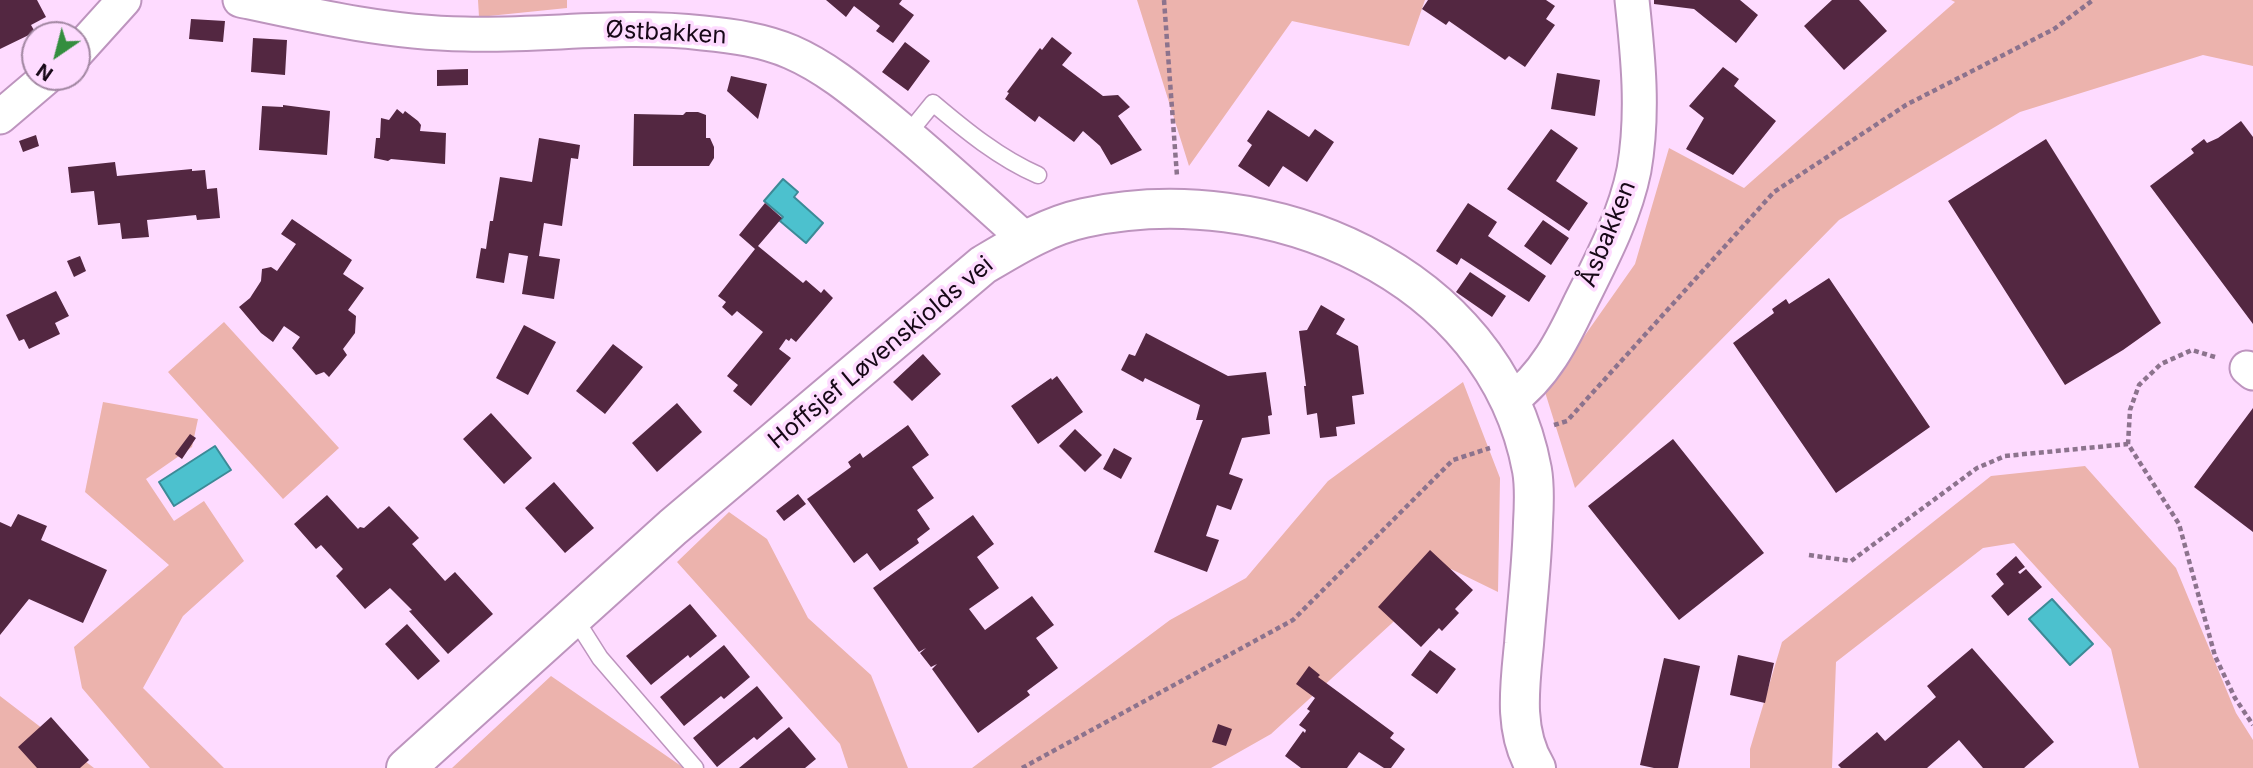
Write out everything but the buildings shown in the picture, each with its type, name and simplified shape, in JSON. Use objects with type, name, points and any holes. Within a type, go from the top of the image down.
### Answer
[{"type":"street","points":[[91,37],[124,0]]},
{"type":"street","name":"Østbakken","points":[[240,0],[336,20],[405,30],[466,34],[664,28],[761,42],[790,52],[820,67],[854,90],[1026,240]]},
{"type":"street","name":"Åsbakken","points":[[1510,401],[1523,393],[1536,378],[1567,330],[1604,253],[1633,172],[1640,94],[1632,0]]},
{"type":"street","points":[[0,117],[31,91]]},
{"type":"street","name":"Hoffsjef Løvenskiolds vei","points":[[406,768],[724,483],[984,264],[1026,240],[1083,218],[1124,212],[1179,209],[1215,211],[1296,226],[1336,240],[1374,260],[1413,287],[1452,318],[1479,349],[1510,401],[1524,436],[1533,473],[1532,558],[1520,683],[1520,720],[1532,767]]},
{"type":"lane","points":[[907,135],[933,103],[962,128],[1018,166],[1038,175]]},
{"type":"lane","points":[[574,617],[600,658],[695,768]]},
{"type":"path","points":[[1164,0],[1179,209]]},
{"type":"path","points":[[2250,370],[2192,350],[2161,364],[2139,385],[2130,410],[2128,444],[2179,524],[2215,656],[2235,698],[2253,725]]},
{"type":"path","points":[[1809,555],[1852,561],[1978,468],[2005,456],[2128,444]]},
{"type":"shaded area","points":[[478,0],[567,0],[567,8],[479,17]]},
{"type":"shaded area","points":[[1137,0],[1425,0],[1409,46],[1292,21],[1189,166]]},
{"type":"shaded area","points":[[1951,0],[2253,0],[2253,66],[2203,55],[2020,112],[1839,220],[1575,488],[1545,392],[1635,264],[1669,148],[1744,188],[1955,2]]},
{"type":"shaded area","points":[[783,179],[798,192],[794,197],[823,223],[806,243],[780,221],[783,217],[764,201]]},
{"type":"shaded area","points":[[224,322],[339,448],[283,499],[168,372]]},
{"type":"shaded area","points":[[1463,382],[1500,478],[1498,592],[1451,569],[1271,734],[1211,768],[972,768],[1170,620],[1246,578],[1328,481]]},
{"type":"shaded area","points":[[103,402],[198,419],[192,447],[146,479],[174,521],[204,501],[244,561],[183,616],[143,688],[224,768],[150,768],[82,688],[74,647],[169,565],[85,492]]},
{"type":"shaded area","points":[[215,446],[231,470],[174,506],[159,482]]},
{"type":"shaded area","points":[[2085,466],[2176,568],[2236,713],[2253,740],[2253,768],[2139,768],[2111,649],[2014,543],[1983,548],[1836,662],[1832,768],[1750,768],[1750,749],[1782,642],[1991,476]]},
{"type":"shaded area","points":[[729,512],[767,539],[808,618],[871,675],[908,768],[848,768],[840,744],[677,562]]},
{"type":"shaded area","points":[[2052,599],[2093,644],[2070,665],[2029,619]]},
{"type":"shaded area","points":[[551,676],[684,768],[452,768]]},
{"type":"shaded area","points":[[0,696],[94,768],[0,768]]}]
